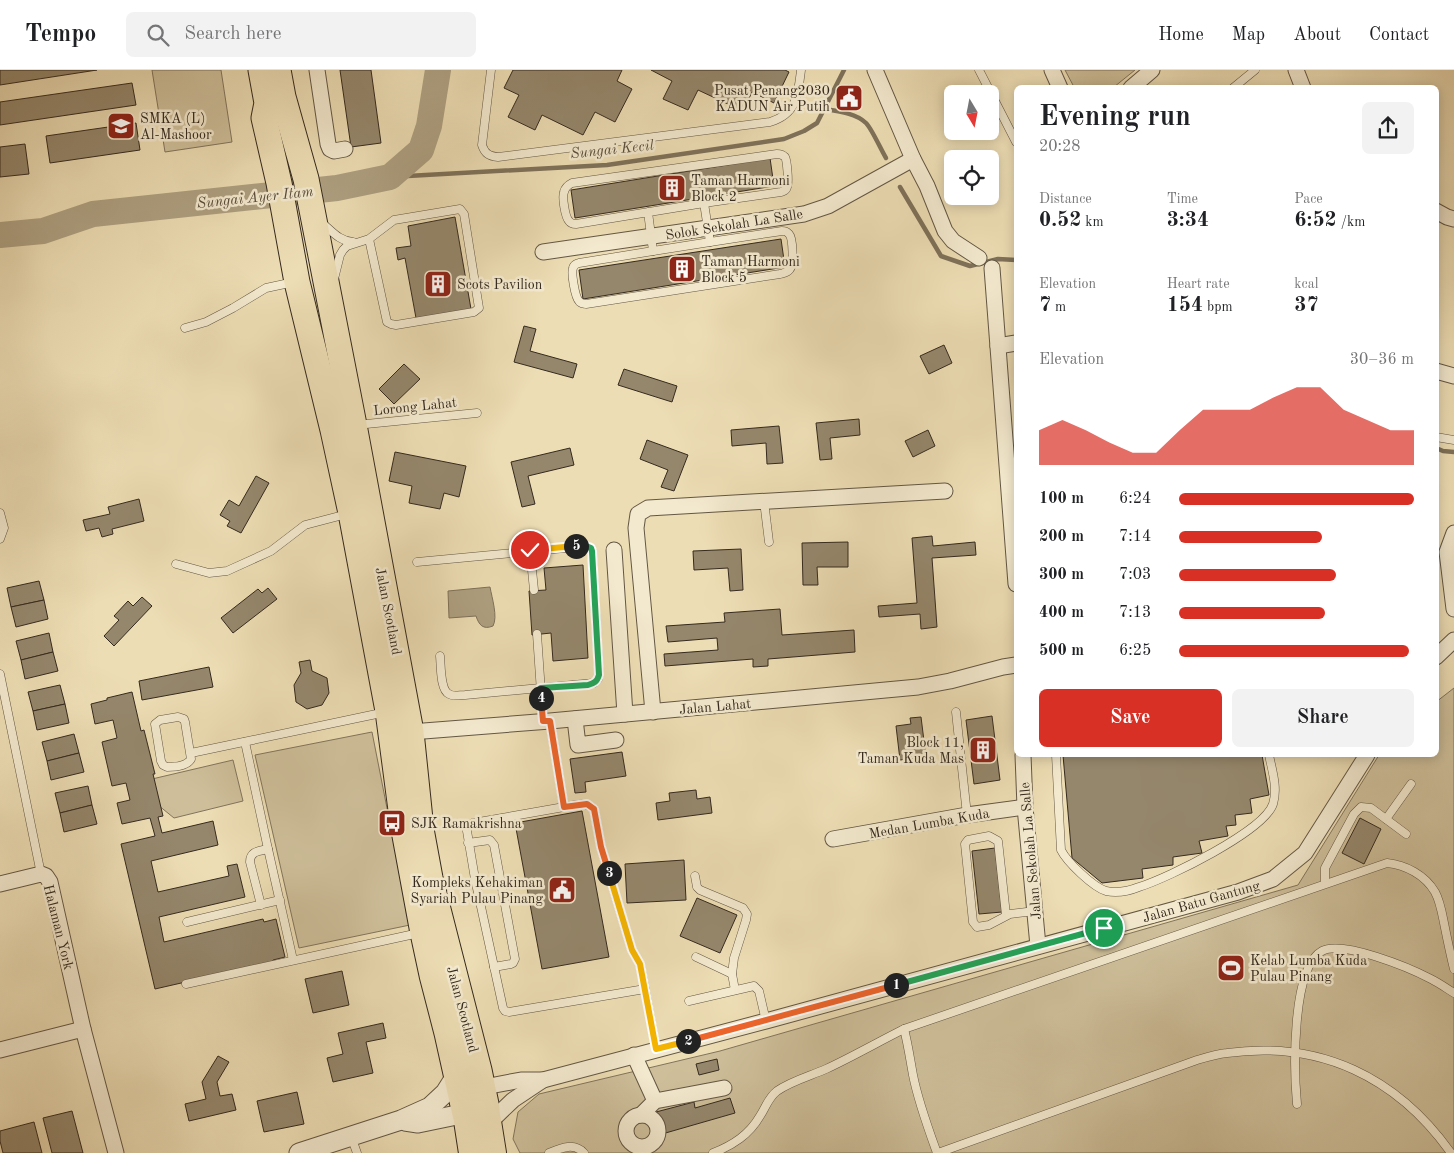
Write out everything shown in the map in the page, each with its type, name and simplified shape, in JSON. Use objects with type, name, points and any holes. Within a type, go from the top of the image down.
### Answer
[{"type":"highway","points":[[246,70],[254,105],[264,118]]},
{"type":"highway","name":"Jalan Scotland","points":[[261,70],[267,103],[264,118],[297,282],[351,513],[388,712],[403,825],[423,933],[432,974],[474,1100]]},
{"type":"highway","name":"Jalan Scotland","points":[[278,70],[283,97],[306,179],[354,425],[411,732],[421,829],[474,1100]]},
{"type":"highway","points":[[295,70],[306,179]]},
{"type":"main road","name":"Jalan Scotland","points":[[471,1153],[474,1100]]},
{"type":"main road","name":"Jalan Scotland","points":[[474,1100],[494,1153]]},
{"type":"street","points":[[317,70],[328,144],[330,149],[334,151],[345,149]]},
{"type":"street","points":[[875,70],[945,231],[953,241],[979,258]]},
{"type":"street","points":[[1052,70],[1059,85]]},
{"type":"street","points":[[1134,85],[1152,70]]},
{"type":"street","points":[[1296,70],[1302,85]]},
{"type":"street","name":"Solok Sekolah La Salle","points":[[543,252],[653,244],[709,235],[804,214],[828,206],[913,159]]},
{"type":"street","points":[[1439,213],[1454,219]]},
{"type":"street","points":[[992,268],[1014,558]]},
{"type":"street","points":[[998,346],[1014,343]]},
{"type":"street","points":[[1439,372],[1454,376]]},
{"type":"street","points":[[653,712],[636,528],[638,514],[648,508],[945,491]]},
{"type":"street","points":[[1454,533],[1447,552],[1454,609]]},
{"type":"street","points":[[614,550],[625,714]]},
{"type":"street","points":[[1439,654],[1454,640]]},
{"type":"street","name":"Jalan Lahat","points":[[411,732],[575,719],[918,687],[1014,665]]},
{"type":"street","points":[[575,719],[578,745],[616,740]]},
{"type":"street","name":"Jalan Sekolah La Salle","points":[[1023,757],[1025,807],[1038,946]]},
{"type":"street","name":"Jalan Batu Gantung","points":[[474,1100],[521,1080],[543,1080],[766,1021],[1238,892],[1273,879],[1305,853],[1366,757]]},
{"type":"street","name":"Medan Lumba Kuda","points":[[833,839],[1025,807]]},
{"type":"street","points":[[0,884],[41,874]]},
{"type":"street","name":"Halaman York","points":[[41,874],[46,876],[50,882],[84,1029],[116,1153]]},
{"type":"street","points":[[0,1050],[84,1029]]},
{"type":"street","points":[[634,1055],[655,1101]]},
{"type":"street","name":"Jalan Batu Gantung","points":[[474,1100],[513,1100],[543,1080]]},
{"type":"street","points":[[641,1115],[655,1101],[724,1088]]},
{"type":"street","points":[[300,1153],[354,1145],[436,1102],[445,1093],[474,1100]]},
{"type":"street","points":[[401,1120],[418,1123],[474,1100]]},
{"type":"lane","points":[[491,70],[482,145],[488,155],[498,157],[775,120],[790,111],[796,102],[801,70]]},
{"type":"lane","points":[[979,70],[1014,138]]},
{"type":"lane","points":[[1236,85],[1254,70]]},
{"type":"lane","points":[[777,154],[785,157],[788,184],[785,191],[704,203],[572,224],[566,217],[563,197],[564,191],[572,183],[777,154]]},
{"type":"lane","points":[[648,212],[653,244],[575,265],[572,273],[578,301],[586,304],[780,274],[786,273],[792,266],[792,239],[787,231],[709,235],[704,203]]},
{"type":"lane","points":[[329,297],[340,255],[347,246],[369,239],[394,220],[460,209],[464,214],[479,308],[474,312],[396,325],[387,322],[369,239]]},
{"type":"lane","points":[[312,212],[341,240],[358,242]]},
{"type":"lane","points":[[184,328],[206,322],[266,288],[297,282]]},
{"type":"lane","name":"Lorong Lahat","points":[[354,425],[477,413]]},
{"type":"lane","points":[[1439,438],[1454,440]]},
{"type":"lane","points":[[764,501],[769,542]]},
{"type":"lane","points":[[0,513],[4,528],[0,539]]},
{"type":"lane","points":[[176,564],[209,573],[227,572],[271,552],[305,525],[351,513]]},
{"type":"lane","points":[[416,562],[586,546],[591,548],[592,551],[599,675],[598,680],[594,683],[451,695],[447,694],[443,686],[440,656]]},
{"type":"lane","points":[[530,550],[534,590]]},
{"type":"lane","points":[[537,634],[541,688],[546,721],[564,807]]},
{"type":"lane","name":"Halaman York","points":[[0,674],[41,874]]},
{"type":"lane","points":[[191,753],[388,712]]},
{"type":"lane","points":[[956,712],[967,816]]},
{"type":"lane","points":[[178,717],[184,719],[191,753],[192,759],[185,765],[172,767],[163,765],[155,728],[157,721],[178,717]]},
{"type":"lane","points":[[245,742],[293,960]]},
{"type":"lane","points":[[1056,757],[1061,850],[1073,866],[1099,888],[1116,892],[1140,887],[1204,858],[1260,822],[1273,804],[1275,790],[1269,757]]},
{"type":"lane","points":[[1386,819],[1411,784]]},
{"type":"lane","points":[[645,989],[505,1011],[468,843],[468,827],[473,823],[564,807],[587,804],[594,809],[601,847],[632,950],[640,964],[645,989],[656,1049]]},
{"type":"lane","points":[[1325,883],[1325,868],[1354,814],[1362,806],[1371,808],[1406,834]]},
{"type":"lane","points":[[1006,915],[998,841],[989,836],[968,840],[965,844],[973,922],[977,927],[989,925],[1006,915],[1035,911]]},
{"type":"lane","points":[[468,843],[490,840],[494,845],[515,959],[511,964],[494,968]]},
{"type":"lane","points":[[261,905],[250,858],[256,852],[268,849]]},
{"type":"lane","points":[[713,1153],[727,1147],[747,1134],[760,1117],[769,1099],[776,1092],[837,1064],[904,1029],[1387,863],[1398,864],[1412,870],[1424,878],[1435,892],[1440,905],[1454,968]]},
{"type":"lane","points":[[695,876],[697,887],[700,890],[743,908],[747,914],[734,958],[732,974],[735,990]]},
{"type":"lane","points":[[187,922],[280,900]]},
{"type":"lane","points":[[186,984],[423,933]]},
{"type":"lane","points":[[1298,1104],[1295,1083],[1296,1038],[1301,988],[1312,961],[1319,953],[1333,948],[1365,953],[1432,979],[1454,993]]},
{"type":"lane","points":[[696,957],[732,974]]},
{"type":"lane","points":[[689,1001],[751,986],[757,988],[766,1021]]},
{"type":"lane","points":[[904,1029],[909,1045],[913,1076],[938,1153],[1197,1060],[1226,1053],[1266,1050],[1296,1052],[1319,1057],[1344,1064],[1375,1080],[1409,1105],[1437,1133],[1451,1153]]},
{"type":"lane","points":[[549,1153],[570,1146],[577,1147],[584,1153]]},
{"type":"shaded area","points":[[152,70],[221,70],[232,142],[165,152]]},
{"type":"shaded area","points":[[1065,70],[1135,70],[1116,85],[1073,85]]},
{"type":"shaded area","points":[[490,587],[495,613],[493,626],[482,626],[476,616],[449,618],[448,591]]},
{"type":"shaded area","name":"Kelab Lumba Kuda Pulau Pinang","points":[[1454,688],[1454,1153],[520,1153],[513,1139],[518,1112],[539,1094],[720,1051],[1298,885],[1378,757],[1439,757],[1439,700]]},
{"type":"shaded area","points":[[372,732],[410,925],[299,948],[255,755]]},
{"type":"shaded area","points":[[233,760],[243,801],[174,818],[158,805],[152,779]]},
{"type":"building","points":[[0,70],[97,70],[0,85]]},
{"type":"building","points":[[340,70],[371,70],[381,143],[351,147]]},
{"type":"building","points":[[513,70],[622,70],[617,81],[632,89],[615,122],[595,112],[583,135],[542,115],[535,130],[508,117],[519,95],[504,88]]},
{"type":"building","points":[[651,70],[785,70],[789,72],[774,103],[752,92],[743,111],[698,90],[688,110],[663,99],[672,81]]},
{"type":"building","points":[[132,83],[136,105],[0,125],[0,102]]},
{"type":"building","name":"Pusat Penang2030 KADUN Air Putih","points":[[849,85],[861,101],[848,111],[836,94]]},
{"type":"building","points":[[136,123],[140,150],[50,163],[46,136]]},
{"type":"building","points":[[25,144],[29,174],[0,177],[0,147]]},
{"type":"building","name":"Taman Harmoni Block 2","points":[[770,158],[774,186],[575,218],[571,190]]},
{"type":"building","name":"Scots Pavilion","points":[[455,217],[471,309],[416,318],[405,258],[398,260],[396,248],[411,246],[408,226]]},
{"type":"building","name":"Taman Harmoni Block 5","points":[[781,239],[785,267],[583,299],[579,270]]},
{"type":"building","points":[[524,326],[536,329],[530,351],[577,364],[573,378],[514,362]]},
{"type":"building","points":[[944,345],[952,363],[929,374],[920,356]]},
{"type":"building","points":[[404,364],[420,379],[394,404],[379,389]]},
{"type":"building","points":[[624,369],[677,386],[672,402],[618,385]]},
{"type":"building","points":[[859,419],[860,435],[830,438],[832,459],[820,460],[816,423]]},
{"type":"building","points":[[779,426],[783,463],[767,464],[766,443],[732,446],[731,430]]},
{"type":"building","points":[[928,430],[935,446],[913,457],[905,441]]},
{"type":"building","points":[[647,440],[688,455],[674,491],[661,487],[668,470],[640,459]]},
{"type":"building","points":[[570,448],[574,465],[528,476],[535,504],[522,507],[511,462]]},
{"type":"building","points":[[395,452],[466,466],[459,497],[444,493],[440,509],[409,503],[412,486],[389,481]]},
{"type":"building","points":[[256,476],[269,483],[241,533],[227,526],[230,521],[220,515],[229,500],[239,506]]},
{"type":"building","points":[[139,499],[144,521],[112,529],[113,534],[102,537],[99,528],[86,531],[83,520],[110,514],[108,507]]},
{"type":"building","points":[[932,536],[933,546],[975,542],[976,555],[932,558],[937,627],[921,629],[920,614],[879,617],[878,606],[917,603],[912,538]]},
{"type":"building","points":[[848,542],[848,567],[817,567],[818,585],[803,585],[802,543]]},
{"type":"building","points":[[741,549],[743,590],[730,591],[728,568],[694,570],[693,551]]},
{"type":"building","points":[[583,565],[588,658],[553,661],[551,633],[532,635],[529,591],[546,590],[544,568]]},
{"type":"building","points":[[39,581],[44,600],[11,607],[7,588]]},
{"type":"building","points":[[268,588],[277,599],[233,633],[221,618],[258,589],[262,593]]},
{"type":"building","points":[[142,597],[152,606],[114,646],[104,636],[119,620],[114,616],[128,601],[133,606]]},
{"type":"building","points":[[44,600],[48,619],[16,627],[11,607]]},
{"type":"building","points":[[780,609],[782,635],[854,630],[855,652],[768,659],[768,666],[753,667],[753,659],[665,666],[664,654],[718,650],[717,638],[668,642],[666,626],[725,622],[724,613]]},
{"type":"building","points":[[49,633],[53,652],[21,660],[16,641]]},
{"type":"building","points":[[53,652],[58,671],[25,679],[21,660]]},
{"type":"building","points":[[310,660],[312,671],[327,678],[329,693],[322,705],[307,709],[296,702],[294,685],[301,673],[299,662]]},
{"type":"building","points":[[209,667],[213,687],[142,700],[139,681]]},
{"type":"building","points":[[60,685],[65,704],[33,711],[28,692]]},
{"type":"building","points":[[132,692],[141,731],[144,730],[155,774],[153,774],[163,816],[158,817],[162,833],[213,821],[218,845],[151,861],[158,892],[229,876],[227,866],[237,864],[245,897],[159,917],[164,942],[263,919],[264,922],[276,919],[285,957],[273,960],[273,962],[155,989],[121,844],[155,836],[150,818],[122,824],[117,803],[130,800],[126,783],[112,786],[102,742],[117,738],[113,720],[95,724],[91,704]]},
{"type":"building","points":[[65,704],[69,723],[37,730],[33,711]]},
{"type":"building","name":"Block 11, Taman Kuda Mas","points":[[992,716],[1000,780],[974,784],[966,720]]},
{"type":"building","points":[[921,717],[926,757],[900,760],[896,726],[911,724],[910,718]]},
{"type":"building","points":[[74,734],[79,753],[47,761],[42,742]]},
{"type":"building","points":[[622,752],[626,776],[585,782],[586,792],[575,793],[570,759]]},
{"type":"building","points":[[79,753],[84,772],[51,780],[47,761]]},
{"type":"building","points":[[1063,757],[1262,757],[1269,795],[1250,799],[1252,813],[1235,815],[1236,825],[1226,826],[1228,836],[1199,841],[1202,853],[1173,857],[1173,865],[1142,869],[1143,878],[1102,883],[1072,858]]},
{"type":"building","points":[[88,786],[92,805],[60,813],[55,793]]},
{"type":"building","points":[[696,790],[697,799],[710,797],[712,813],[658,820],[656,803],[670,801],[669,793]]},
{"type":"building","points":[[92,805],[97,824],[64,832],[60,813]]},
{"type":"building","name":"Kompleks Kehakiman Syariah Pulau Pinang","points":[[582,811],[609,957],[542,969],[515,823]]},
{"type":"building","points":[[1360,818],[1381,829],[1364,864],[1342,853]]},
{"type":"building","points":[[995,848],[1002,912],[979,914],[972,851]]},
{"type":"building","points":[[684,860],[686,900],[627,903],[625,864]]},
{"type":"building","points":[[697,898],[737,915],[720,953],[680,936]]},
{"type":"building","points":[[342,971],[349,1005],[313,1013],[305,979]]},
{"type":"building","points":[[383,1023],[386,1038],[366,1042],[373,1073],[333,1082],[327,1058],[343,1054],[338,1033]]},
{"type":"building","points":[[218,1056],[229,1062],[217,1082],[220,1096],[232,1094],[236,1110],[189,1121],[185,1104],[206,1099],[202,1082]]},
{"type":"building","points":[[717,1059],[719,1070],[699,1075],[696,1064]]},
{"type":"building","points":[[297,1092],[304,1124],[264,1132],[257,1101]]},
{"type":"building","points":[[730,1098],[735,1113],[662,1134],[656,1112],[694,1102],[695,1108]]},
{"type":"building","points":[[72,1111],[83,1153],[52,1153],[43,1118]]},
{"type":"building","points":[[34,1122],[42,1153],[3,1153],[0,1131]]},
{"type":"waterway","name":"Sungai Ayer Itam","points":[[0,235],[43,231],[93,214],[337,188],[390,177],[421,150],[429,126],[438,70]]},
{"type":"waterway","name":"Sungai Kecil","points":[[390,177],[607,165],[784,139],[804,131],[817,123],[844,70]]},
{"type":"waterway","name":"Sungai Kecil","points":[[824,109],[846,113],[866,123],[886,158]]},
{"type":"waterway","name":"Sungai Kecil","points":[[900,187],[941,256],[970,266],[998,259],[1014,260]]},
{"type":"waterway","name":"Sungai Kecil","points":[[1439,449],[1454,452]]},
{"type":"place","name":"Pusat Penang2030 KADUN Air Putih","points":[[849,98]]},
{"type":"place","name":"SMKA (L) Al-Mashoor","points":[[121,126]]},
{"type":"place","name":"Taman Harmoni Block 2","points":[[672,188]]},
{"type":"place","name":"Taman Harmoni Block 5","points":[[682,269]]},
{"type":"place","name":"Scots Pavilion","points":[[438,284]]},
{"type":"place","name":"Block 11, Taman Kuda Mas","points":[[983,750]]},
{"type":"place","name":"SJK Ramakrishna","points":[[392,823]]},
{"type":"place","name":"Kompleks Kehakiman Syariah Pulau Pinang","points":[[562,890]]},
{"type":"place","name":"Kelab Lumba Kuda Pulau Pinang","points":[[1231,968]]},
{"type":"route","points":[[530,550],[586,546],[591,548],[592,551],[598,680],[588,685],[541,688],[543,721],[550,721],[564,807],[587,804],[594,809],[601,847],[632,950],[640,964],[656,1049],[766,1021],[1104,928]]}]
